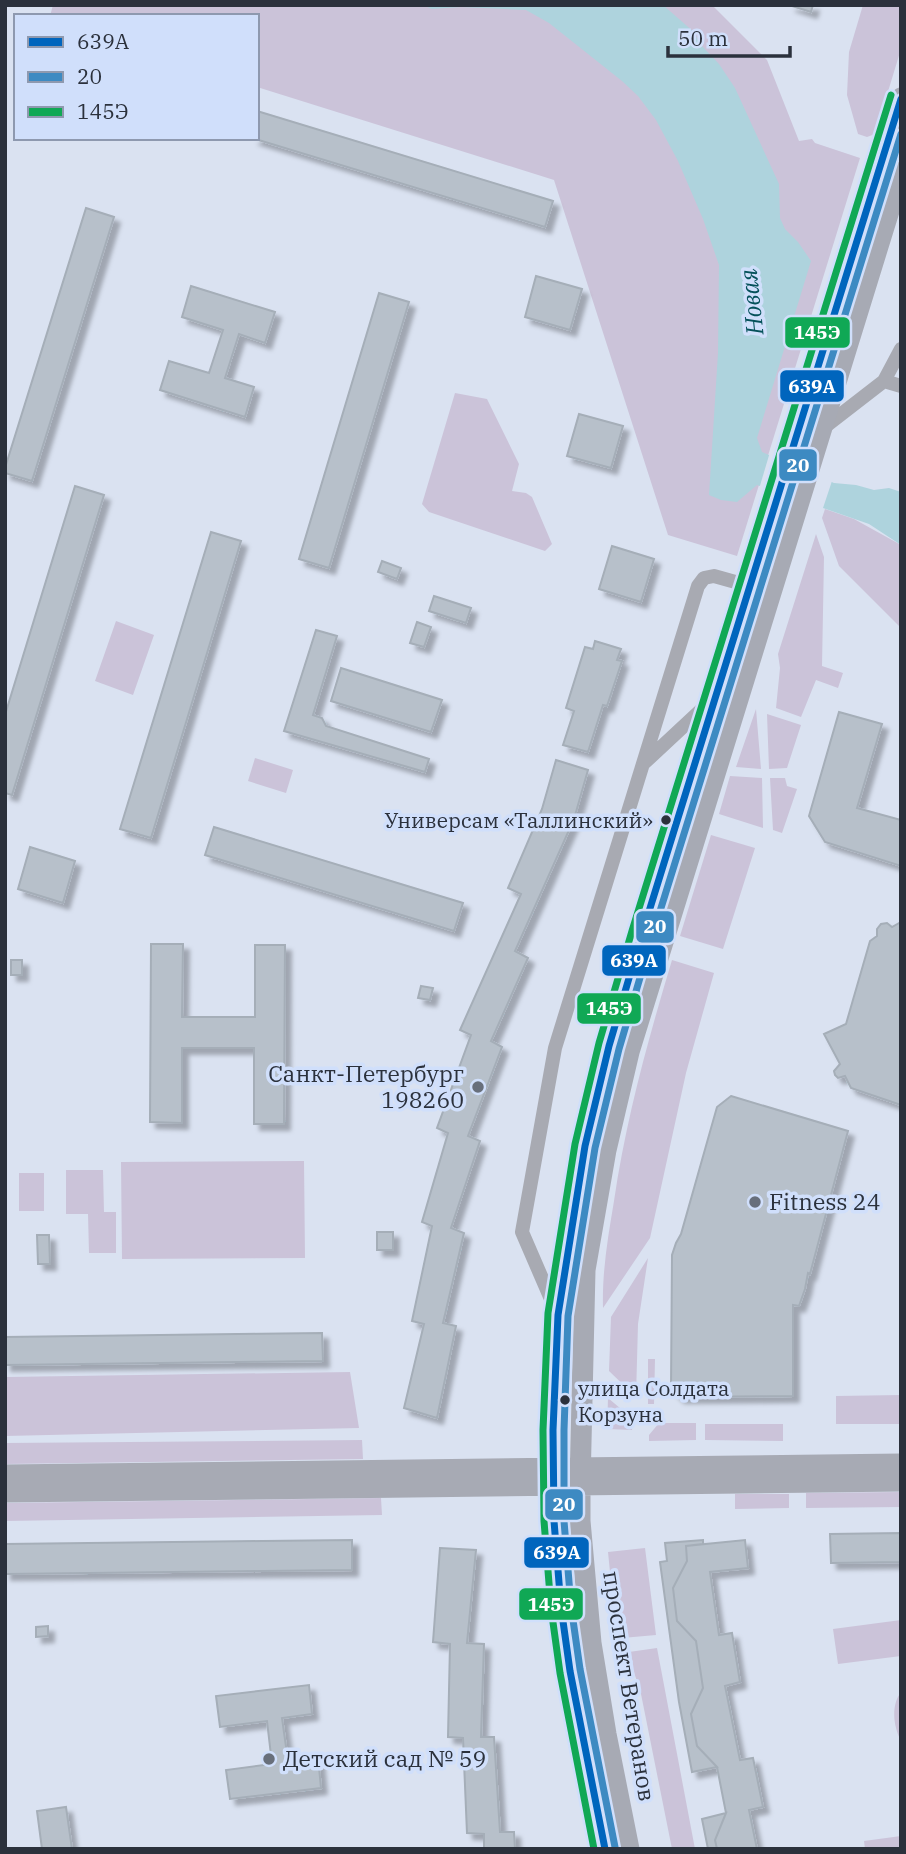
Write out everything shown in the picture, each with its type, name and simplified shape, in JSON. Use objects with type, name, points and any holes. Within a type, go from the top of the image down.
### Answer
[{"type":"main road","points":[[810,440],[901,98]]},
{"type":"main road","points":[[810,440],[901,172]]},
{"type":"main road","name":"проспект Ветеранов","points":[[629,1849],[591,1643],[580,1521],[585,1270],[606,1150],[629,1052],[761,589],[810,440]]},
{"type":"main road","name":"проспект Ветеранов","points":[[605,1849],[561,1607],[553,1477],[558,1315],[585,1146],[609,1046],[715,696],[761,589]]},
{"type":"main road","points":[[580,1477],[901,1464]]},
{"type":"main road","points":[[5,1475],[901,1481]]},
{"type":"main road","points":[[5,1492],[553,1477]]},
{"type":"street","points":[[810,440],[884,381],[901,349]]},
{"type":"street","points":[[884,381],[901,386]]},
{"type":"street","points":[[558,1315],[522,1232],[555,1048],[698,586],[704,578],[714,576],[761,589]]},
{"type":"street","points":[[642,765],[715,696]]},
{"type":"shaded area","points":[[53,5],[712,5],[767,60],[799,141],[812,139],[815,143],[860,158],[737,556],[668,535],[554,180],[259,88],[259,14],[51,14]]},
{"type":"shaded area","points":[[863,5],[901,5],[901,49],[875,134],[867,137],[858,134],[847,95],[849,52]]},
{"type":"shaded area","points":[[455,393],[487,399],[519,464],[512,491],[526,493],[532,497],[552,544],[545,551],[429,512],[422,504]]},
{"type":"shaded area","points":[[825,509],[854,519],[901,545],[901,628],[839,566],[822,518]]},
{"type":"shaded area","points":[[816,534],[824,557],[822,666],[843,673],[838,688],[816,680],[801,717],[776,708],[780,668],[778,654]]},
{"type":"shaded area","points":[[116,621],[154,635],[133,695],[95,681]]},
{"type":"shaded area","points":[[756,709],[761,769],[736,767]]},
{"type":"shaded area","points":[[767,714],[801,725],[787,768],[769,769]]},
{"type":"shaded area","points":[[255,758],[293,770],[286,793],[248,781]]},
{"type":"shaded area","points":[[730,776],[762,778],[763,828],[719,814]]},
{"type":"shaded area","points":[[770,778],[785,778],[787,786],[797,789],[782,833],[773,830]]},
{"type":"shaded area","points":[[711,835],[755,848],[723,949],[680,936]]},
{"type":"shaded area","points":[[672,960],[714,973],[686,1073],[650,1238],[603,1308],[606,1254],[619,1170],[646,1050]]},
{"type":"shaded area","points":[[304,1161],[305,1258],[122,1259],[121,1162]]},
{"type":"shaded area","points":[[66,1170],[103,1170],[104,1212],[116,1212],[116,1253],[89,1253],[88,1214],[66,1214]]},
{"type":"shaded area","points":[[19,1173],[44,1173],[44,1211],[19,1211]]},
{"type":"shaded area","points":[[648,1258],[638,1324],[636,1397],[609,1371],[611,1317]]},
{"type":"shaded area","points":[[648,1359],[655,1359],[654,1404],[648,1404]]},
{"type":"shaded area","points":[[350,1372],[359,1428],[5,1436],[5,1377]]},
{"type":"shaded area","points":[[901,1395],[901,1424],[836,1424],[836,1396]]},
{"type":"shaded area","points":[[608,1398],[633,1419],[632,1430],[607,1429]]},
{"type":"shaded area","points":[[659,1423],[696,1423],[696,1440],[649,1441],[649,1435]]},
{"type":"shaded area","points":[[705,1424],[783,1424],[783,1441],[705,1440]]},
{"type":"shaded area","points":[[362,1440],[363,1459],[5,1464],[5,1443]]},
{"type":"shaded area","points":[[901,1492],[901,1507],[806,1508],[806,1493]]},
{"type":"shaded area","points":[[735,1494],[789,1494],[789,1508],[735,1509]]},
{"type":"shaded area","points":[[381,1498],[382,1515],[5,1521],[5,1503]]},
{"type":"shaded area","points":[[645,1548],[656,1635],[622,1638],[615,1622],[608,1552]]},
{"type":"shaded area","points":[[901,1620],[901,1656],[838,1664],[833,1629]]},
{"type":"shaded area","points":[[657,1648],[695,1849],[672,1849],[641,1694],[634,1672],[622,1653]]},
{"type":"shaded area","points":[[901,1692],[901,1741],[894,1716]]},
{"type":"shaded area","points":[[901,1836],[901,1849],[865,1849],[864,1841]]},
{"type":"water","name":"Новая","points":[[423,5],[663,5],[695,33],[699,43],[719,64],[735,88],[779,184],[780,218],[785,229],[811,261],[757,438],[762,452],[834,483],[874,490],[889,488],[901,492],[901,545],[869,524],[757,485],[737,502],[709,495],[718,353],[719,265],[678,161],[656,120],[638,96],[622,81],[549,23],[526,10],[461,7],[432,9]]},
{"type":"pier","points":[[770,452],[833,478],[822,511],[759,489]]},
{"type":"building","points":[[789,5],[813,5],[811,12]]},
{"type":"building","points":[[259,112],[553,201],[545,227],[259,140]]},
{"type":"building","points":[[86,208],[114,217],[32,481],[5,473],[5,468]]},
{"type":"building","points":[[536,276],[582,289],[570,330],[525,317]]},
{"type":"building","points":[[191,286],[275,312],[265,343],[239,334],[225,378],[254,387],[245,417],[160,390],[169,361],[209,373],[223,330],[182,317]]},
{"type":"building","points":[[379,293],[409,302],[329,568],[299,559]]},
{"type":"building","points":[[579,414],[623,426],[611,468],[567,456]]},
{"type":"building","points":[[75,486],[104,495],[12,795],[5,793],[5,715]]},
{"type":"building","points":[[211,532],[241,541],[151,838],[120,829]]},
{"type":"building","points":[[612,546],[654,559],[641,602],[599,589]]},
{"type":"building","points":[[382,561],[401,568],[397,579],[378,572]]},
{"type":"building","points":[[434,596],[471,608],[466,623],[429,611]]},
{"type":"building","points":[[417,622],[431,627],[424,647],[410,643]]},
{"type":"building","points":[[316,630],[337,636],[313,715],[322,718],[326,726],[429,759],[425,772],[284,731]]},
{"type":"building","points":[[595,641],[621,649],[617,660],[622,661],[607,706],[603,705],[588,752],[563,745],[574,711],[566,708],[585,647],[593,649]]},
{"type":"building","points":[[341,668],[442,700],[431,732],[331,701]]},
{"type":"building","points":[[839,712],[882,724],[857,808],[901,820],[901,866],[825,842],[809,816]]},
{"type":"building","points":[[556,760],[588,770],[574,819],[515,951],[528,958],[491,1041],[502,1047],[468,1136],[480,1141],[451,1228],[464,1233],[443,1323],[456,1326],[437,1418],[404,1408],[424,1324],[412,1321],[432,1226],[422,1222],[448,1133],[437,1128],[471,1035],[460,1030],[521,894],[508,888],[542,809]]},
{"type":"building","points":[[214,827],[463,903],[454,931],[205,855]]},
{"type":"building","points":[[30,847],[75,861],[63,903],[18,889]]},
{"type":"building","points":[[901,922],[901,1105],[851,1088],[845,1076],[838,1078],[834,1071],[840,1064],[824,1034],[846,1024],[870,941],[877,936],[877,929],[881,924],[887,923],[892,927]]},
{"type":"building","points":[[151,944],[183,944],[182,1017],[255,1017],[255,945],[285,945],[284,1124],[254,1124],[254,1048],[182,1048],[182,1123],[150,1122]]},
{"type":"building","points":[[11,960],[22,960],[22,975],[11,975]]},
{"type":"building","points":[[421,986],[433,988],[430,1000],[418,998]]},
{"type":"building","points":[[731,1096],[848,1131],[810,1274],[808,1273],[799,1306],[793,1305],[793,1396],[679,1397],[671,1389],[672,1255],[681,1234],[717,1107]]},
{"type":"building","points":[[377,1232],[393,1232],[393,1250],[377,1250]]},
{"type":"building","points":[[37,1235],[49,1235],[50,1264],[38,1264]]},
{"type":"building","points":[[322,1333],[323,1361],[5,1365],[5,1337]]},
{"type":"building","points":[[901,1533],[901,1562],[831,1563],[830,1534]]},
{"type":"building","points":[[352,1540],[352,1570],[5,1574],[5,1544]]},
{"type":"building","points":[[703,1540],[703,1544],[686,1546],[687,1561],[673,1588],[677,1621],[696,1641],[703,1688],[691,1714],[697,1746],[717,1767],[692,1772],[679,1702],[660,1562],[667,1561],[665,1543]]},
{"type":"building","points":[[745,1540],[748,1568],[710,1572],[719,1635],[732,1633],[740,1682],[725,1686],[740,1760],[753,1758],[763,1807],[749,1810],[757,1849],[717,1849],[715,1840],[726,1813],[717,1767],[697,1746],[691,1714],[703,1688],[696,1641],[677,1621],[673,1588],[687,1561],[686,1546]]},
{"type":"building","points":[[440,1548],[476,1550],[467,1643],[484,1644],[481,1737],[494,1737],[500,1832],[514,1832],[515,1849],[484,1849],[484,1834],[467,1833],[463,1738],[448,1737],[450,1644],[433,1642]]},
{"type":"building","points":[[48,1626],[48,1636],[36,1637],[36,1627]]},
{"type":"building","points":[[309,1685],[312,1714],[282,1718],[288,1761],[318,1757],[321,1788],[230,1799],[226,1770],[272,1764],[267,1721],[220,1727],[216,1696]]},
{"type":"building","points":[[66,1807],[72,1849],[42,1849],[37,1811]]},
{"type":"building","points":[[726,1813],[715,1840],[717,1849],[708,1849],[702,1819]]},
{"type":"transit line","name":"145Э","points":[[594,1849],[560,1673],[551,1608],[544,1521],[543,1430],[548,1313],[575,1144],[599,1043],[632,931],[891,95]]},
{"type":"transit line","name":"639А","points":[[605,1849],[570,1671],[561,1607],[554,1521],[553,1430],[558,1315],[585,1146],[609,1046],[642,934],[901,99]]},
{"type":"transit line","name":"20","points":[[615,1847],[580,1669],[571,1606],[564,1521],[568,1316],[595,1148],[619,1049],[652,937],[901,134]]},
{"type":"place","name":"Универсам «Таллинский»","points":[[666,820]]},
{"type":"place","name":"Санкт-Петербург 198260","points":[[478,1087]]},
{"type":"place","name":"Fitness 24","points":[[755,1202]]},
{"type":"place","name":"улица Солдата Корзуна","points":[[565,1400]]},
{"type":"place","name":"Детский сад № 59","points":[[269,1759]]}]
